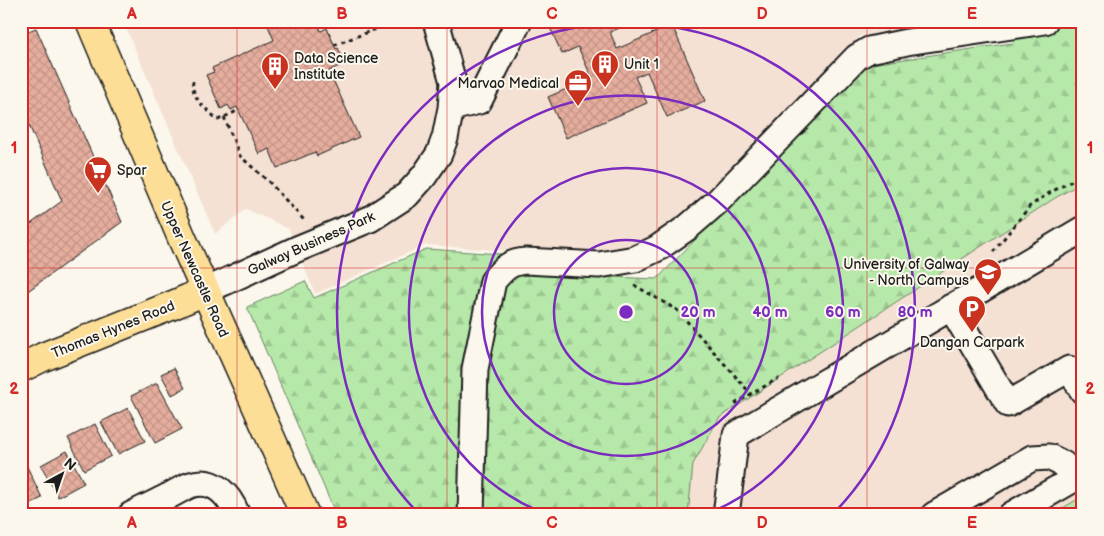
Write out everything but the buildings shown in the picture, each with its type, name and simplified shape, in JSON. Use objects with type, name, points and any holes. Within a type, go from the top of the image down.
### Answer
[{"type":"main road","name":"Upper Newcastle Road","points":[[90,21],[205,292],[305,515]]},
{"type":"main road","name":"Thomas Hynes Road","points":[[21,368],[43,357],[205,292]]},
{"type":"street","name":"Galway Business Park","points":[[205,292],[297,249],[370,219],[407,195],[424,176],[439,154],[445,138],[451,108],[452,82],[436,21]]},
{"type":"street","points":[[451,108],[479,101],[519,21]]},
{"type":"street","points":[[471,515],[475,369],[493,281],[501,272],[515,262],[526,261],[599,265],[635,259],[658,248],[688,227],[718,202],[857,57],[869,50],[907,42],[1046,21]]},
{"type":"street","points":[[727,510],[736,435],[1083,229]]},
{"type":"street","points":[[951,307],[1008,404],[1069,368],[1083,391]]},
{"type":"street","points":[[934,515],[1032,458],[1049,457],[1063,464],[1078,479],[1011,515]]},
{"type":"street","points":[[131,515],[192,485],[207,484],[218,488],[227,496],[237,515]]},
{"type":"path","points":[[334,45],[397,21]]},
{"type":"path","points":[[193,81],[192,85],[196,97],[218,120],[239,110]]},
{"type":"path","points":[[224,117],[240,156],[270,183],[304,220]]},
{"type":"path","points":[[990,256],[1030,206],[1083,175]]},
{"type":"path","points":[[599,265],[678,310],[751,394]]},
{"type":"path","points":[[735,404],[786,374]]},
{"type":"shaded area","points":[[123,21],[955,21],[860,36],[712,196],[655,244],[591,257],[426,245],[315,294],[289,229],[246,209],[215,234]]},
{"type":"shaded area","name":"University of Galway - North Campus","points":[[1083,176],[1083,515],[676,515],[704,417]]},
{"type":"green space","points":[[1034,21],[1083,21],[1083,182],[1055,198],[719,418],[693,464],[688,515],[336,515],[247,307],[305,281],[314,298],[426,249],[501,254],[523,273],[657,279],[865,65],[1012,43]]},
{"type":"green space","points":[[1083,496],[1083,515],[1051,515]]},
{"type":"place","name":"Unit 1","points":[[605,88]]},
{"type":"place","name":"Data Science Institute","points":[[275,90]]},
{"type":"place","name":"Marvao Medical","points":[[578,107]]},
{"type":"place","name":"Spar","points":[[98,194]]},
{"type":"place","name":"University of Galway - North Campus","points":[[988,296]]},
{"type":"place","name":"Dangan Carpark","points":[[972,333]]}]
